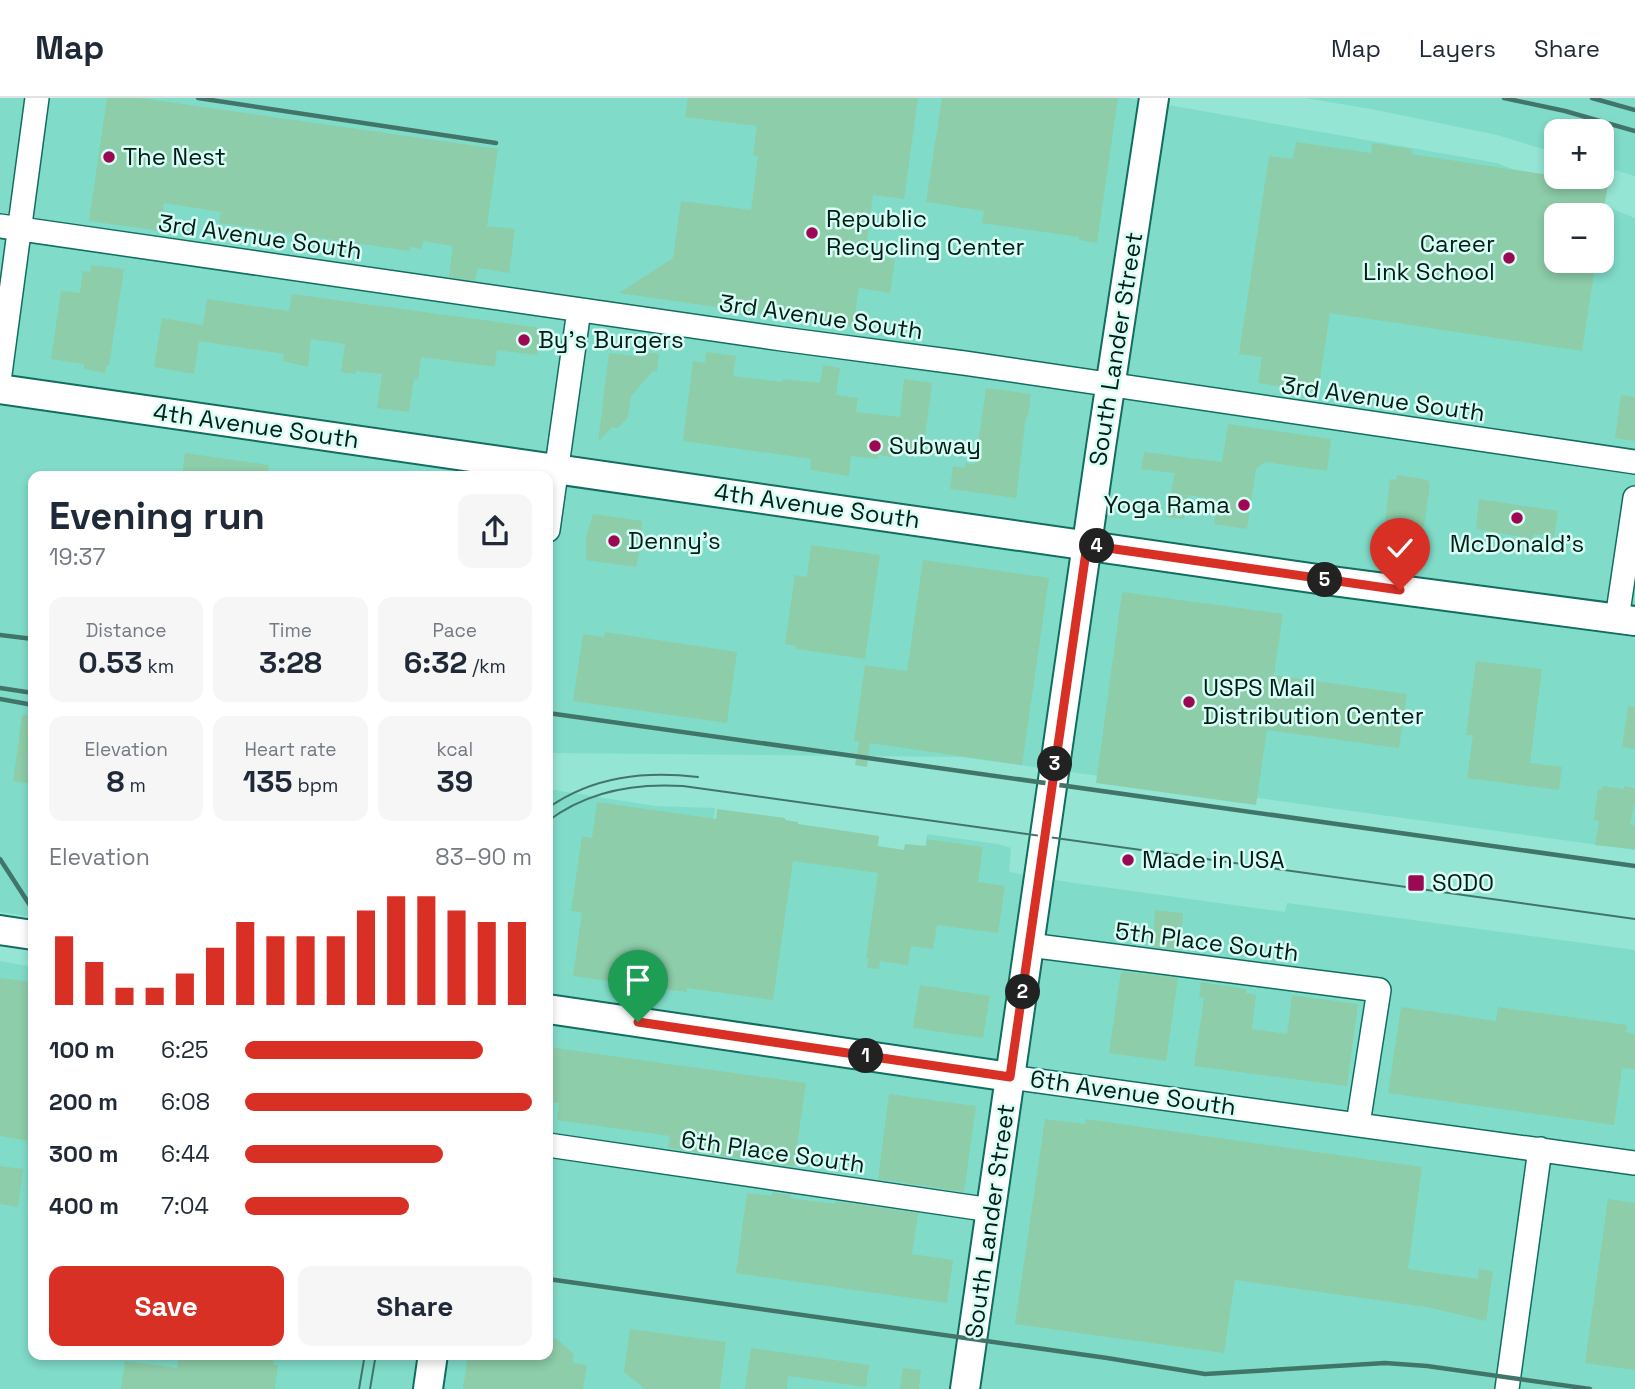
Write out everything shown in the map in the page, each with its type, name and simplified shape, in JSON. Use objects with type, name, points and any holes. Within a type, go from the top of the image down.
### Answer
[{"type":"main road","name":"South Lander Street","points":[[965,1389],[1154,98]]},
{"type":"main road","name":"4th Avenue South","points":[[0,389],[1626,620]]},
{"type":"main road","points":[[0,930],[28,934]]},
{"type":"main road","name":"6th Avenue South","points":[[553,1010],[1010,1077]]},
{"type":"main road","points":[[428,1389],[432,1360]]},
{"type":"street","points":[[0,374],[10,227],[37,98]]},
{"type":"street","name":"3rd Avenue South","points":[[10,227],[1635,462]]},
{"type":"street","points":[[553,491],[579,310]]},
{"type":"street","points":[[1626,620],[1635,498]]},
{"type":"street","name":"5th Place South","points":[[1030,945],[1379,990],[1359,1124]]},
{"type":"street","name":"6th Avenue South","points":[[1010,1077],[1635,1163]]},
{"type":"street","name":"6th Place South","points":[[553,1146],[991,1210]]},
{"type":"street","points":[[1507,1389],[1540,1149]]},
{"type":"shaded area","points":[[0,98],[1128,98],[1497,163],[1544,182],[1544,189],[1562,189],[1597,203],[1544,203],[1544,273],[1614,273],[1614,210],[1635,218],[1635,850],[961,757],[553,753],[553,471],[28,471],[28,916],[0,912]]},
{"type":"shaded area","points":[[1305,98],[1635,98],[1635,176],[1614,170],[1614,119],[1544,119],[1544,149],[1497,135]]},
{"type":"shaded area","points":[[553,790],[655,806],[715,808],[714,819],[924,856],[927,834],[998,844],[1011,848],[1009,872],[1074,883],[1285,912],[1287,903],[1635,950],[1635,1389],[0,1389],[0,961],[28,966],[28,1360],[553,1360]]},
{"type":"building","points":[[107,98],[140,98],[498,149],[487,226],[515,229],[509,273],[478,268],[475,281],[449,277],[453,246],[423,241],[422,249],[410,247],[410,251],[219,223],[221,212],[164,203],[160,231],[89,221]]},
{"type":"building","name":"Republic Recycling Center","points":[[688,98],[918,98],[904,199],[873,195],[865,255],[895,259],[890,293],[859,288],[853,327],[619,293],[673,258],[681,201],[751,210],[758,156],[753,156],[757,126],[685,117]]},
{"type":"building","points":[[942,98],[1118,98],[1097,243],[1079,240],[1079,237],[982,223],[984,211],[926,202]]},
{"type":"building","points":[[1296,142],[1371,153],[1372,143],[1412,149],[1411,154],[1544,174],[1544,189],[1607,189],[1605,203],[1544,203],[1544,273],[1594,273],[1582,351],[1330,313],[1318,392],[1258,383],[1262,357],[1239,354],[1269,156],[1293,159]]},
{"type":"building","points":[[91,265],[124,269],[109,366],[107,365],[105,373],[84,369],[84,364],[51,359],[61,291],[80,293],[83,271],[90,272]]},
{"type":"building","points":[[292,294],[541,328],[537,355],[497,350],[495,367],[421,357],[418,380],[414,379],[409,412],[377,408],[382,374],[341,372],[345,344],[311,339],[308,367],[283,361],[284,354],[199,341],[194,374],[154,367],[162,318],[203,325],[207,299],[289,311]]},
{"type":"building","points":[[643,352],[659,354],[657,372],[653,371],[631,396],[628,417],[618,428],[612,427],[598,442],[609,353],[642,357]]},
{"type":"building","points":[[706,352],[736,356],[733,376],[782,382],[783,379],[820,383],[823,365],[840,368],[836,395],[858,398],[856,412],[900,417],[904,379],[932,383],[923,454],[892,450],[892,457],[878,455],[878,459],[851,456],[849,476],[810,470],[811,459],[683,441],[693,361],[705,363]]},
{"type":"building","points":[[986,388],[1031,394],[1016,498],[950,489],[953,466],[965,468],[966,463],[975,465]]},
{"type":"building","points":[[1621,395],[1635,397],[1635,441],[1615,438]]},
{"type":"building","points":[[1228,424],[1331,439],[1327,471],[1265,462],[1256,469],[1247,529],[1214,524],[1217,500],[1188,495],[1184,519],[1166,517],[1175,473],[1141,469],[1144,452],[1222,462]]},
{"type":"building","points":[[185,453],[269,465],[268,471],[183,471]]},
{"type":"building","points":[[1397,475],[1429,480],[1424,526],[1420,538],[1388,534],[1389,523],[1385,522],[1390,479],[1396,480]]},
{"type":"building","name":"McDonald's","points":[[1479,499],[1558,511],[1554,537],[1534,534],[1533,539],[1476,529]]},
{"type":"building","name":"Denny's","points":[[593,514],[642,521],[641,545],[636,567],[586,560],[586,537]]},
{"type":"building","points":[[811,545],[880,555],[865,659],[797,649],[797,646],[785,644],[795,575],[807,577]]},
{"type":"building","points":[[923,560],[1049,578],[1022,765],[870,743],[867,767],[855,765],[859,741],[854,741],[865,665],[907,671]]},
{"type":"building","name":"USPS Mail Distribution Center","points":[[1122,592],[1283,614],[1274,675],[1407,694],[1399,748],[1267,730],[1256,805],[1096,783]]},
{"type":"building","points":[[605,632],[737,652],[727,723],[573,701],[583,634],[604,637]]},
{"type":"building","points":[[1476,661],[1542,669],[1530,763],[1562,767],[1559,790],[1467,778],[1473,735],[1466,735]]},
{"type":"building","points":[[1628,706],[1635,707],[1635,749],[1622,747]]},
{"type":"building","points":[[22,715],[28,716],[28,783],[13,781]]},
{"type":"building","points":[[1602,786],[1635,788],[1630,824],[1635,825],[1635,849],[1595,845],[1599,821],[1594,820],[1598,789],[1602,790]]},
{"type":"building","points":[[597,802],[716,819],[717,809],[785,818],[798,824],[879,836],[878,846],[904,850],[905,844],[926,846],[927,839],[983,847],[978,882],[1005,886],[998,933],[937,925],[933,949],[911,946],[908,965],[880,961],[879,969],[867,968],[866,958],[878,873],[793,861],[773,1000],[687,988],[687,992],[573,976],[582,912],[571,911],[582,836],[592,838]]},
{"type":"building","points":[[1155,910],[1183,913],[1180,950],[1152,947]]},
{"type":"building","points":[[1121,971],[1178,978],[1166,1061],[1109,1053]]},
{"type":"building","points":[[0,978],[28,981],[28,1141],[0,1136]]},
{"type":"building","points":[[1201,982],[1246,989],[1246,993],[1256,995],[1252,1029],[1287,1034],[1292,995],[1358,1004],[1347,1086],[1194,1066],[1204,998],[1199,997]]},
{"type":"building","points":[[920,985],[990,996],[983,1038],[913,1028]]},
{"type":"building","points":[[1401,1007],[1496,1021],[1498,1007],[1627,1025],[1626,1032],[1635,1034],[1635,1069],[1622,1068],[1614,1125],[1388,1093]]},
{"type":"building","points":[[553,1048],[806,1083],[794,1167],[668,1148],[670,1136],[557,1120],[559,1103],[553,1102]]},
{"type":"building","points":[[889,1094],[976,1106],[964,1192],[878,1179]]},
{"type":"building","points":[[1045,1119],[1085,1124],[1086,1119],[1422,1167],[1408,1269],[1478,1279],[1479,1269],[1493,1271],[1486,1321],[1427,1307],[1235,1280],[1224,1353],[1015,1324]]},
{"type":"building","points":[[0,1166],[23,1169],[18,1207],[0,1204]]},
{"type":"building","points":[[772,1192],[791,1195],[790,1198],[835,1204],[836,1201],[918,1213],[912,1254],[953,1260],[947,1303],[736,1273],[747,1193],[772,1196]]},
{"type":"building","points":[[1608,1199],[1635,1203],[1635,1370],[1585,1363]]},
{"type":"building","points":[[630,1329],[726,1342],[720,1389],[645,1389],[624,1372]]},
{"type":"building","points":[[553,1339],[574,1354],[573,1363],[587,1365],[583,1389],[463,1389],[467,1360],[553,1360]]},
{"type":"building","points":[[751,1348],[869,1365],[866,1387],[788,1376],[787,1389],[745,1389]]},
{"type":"building","points":[[178,1360],[273,1360],[274,1365],[278,1365],[275,1389],[121,1389],[125,1361],[177,1368]]},
{"type":"building","points":[[903,1368],[921,1370],[919,1389],[900,1389]]},
{"type":"tram line","points":[[553,805],[583,789],[620,778],[659,775],[698,777]]},
{"type":"tram line","points":[[553,818],[579,802],[612,791],[647,786],[683,786],[1635,919]]},
{"type":"tram line","points":[[359,1389],[364,1360]]},
{"type":"tram line","points":[[370,1389],[375,1360]]},
{"type":"railway","points":[[198,98],[496,143]]},
{"type":"railway","points":[[1504,98],[1565,111],[1635,131]]},
{"type":"railway","points":[[1592,98],[1635,110]]},
{"type":"railway","points":[[0,635],[28,638]]},
{"type":"railway","points":[[0,688],[28,692]]},
{"type":"railway","points":[[0,699],[28,704]]},
{"type":"railway","points":[[553,714],[1635,866]]},
{"type":"railway","points":[[0,859],[28,902]]},
{"type":"railway","points":[[553,1280],[1205,1374],[1385,1363],[1427,1366],[1590,1389]]},
{"type":"place","name":"The Nest","points":[[109,157]]},
{"type":"place","name":"Republic Recycling Center","points":[[812,233]]},
{"type":"place","name":"Career Link School","points":[[1509,258]]},
{"type":"place","name":"By's Burgers","points":[[524,340]]},
{"type":"place","name":"Subway","points":[[875,446]]},
{"type":"place","name":"Yoga Rama","points":[[1244,505]]},
{"type":"place","name":"McDonald's","points":[[1517,518]]},
{"type":"place","name":"Denny's","points":[[614,541]]},
{"type":"place","name":"USPS Mail Distribution Center","points":[[1189,702]]},
{"type":"place","name":"Made in USA","points":[[1128,860]]},
{"type":"place","name":"SODO","points":[[1416,883]]},
{"type":"route","points":[[638,1022],[1010,1077],[1087,545],[1400,590]]}]
